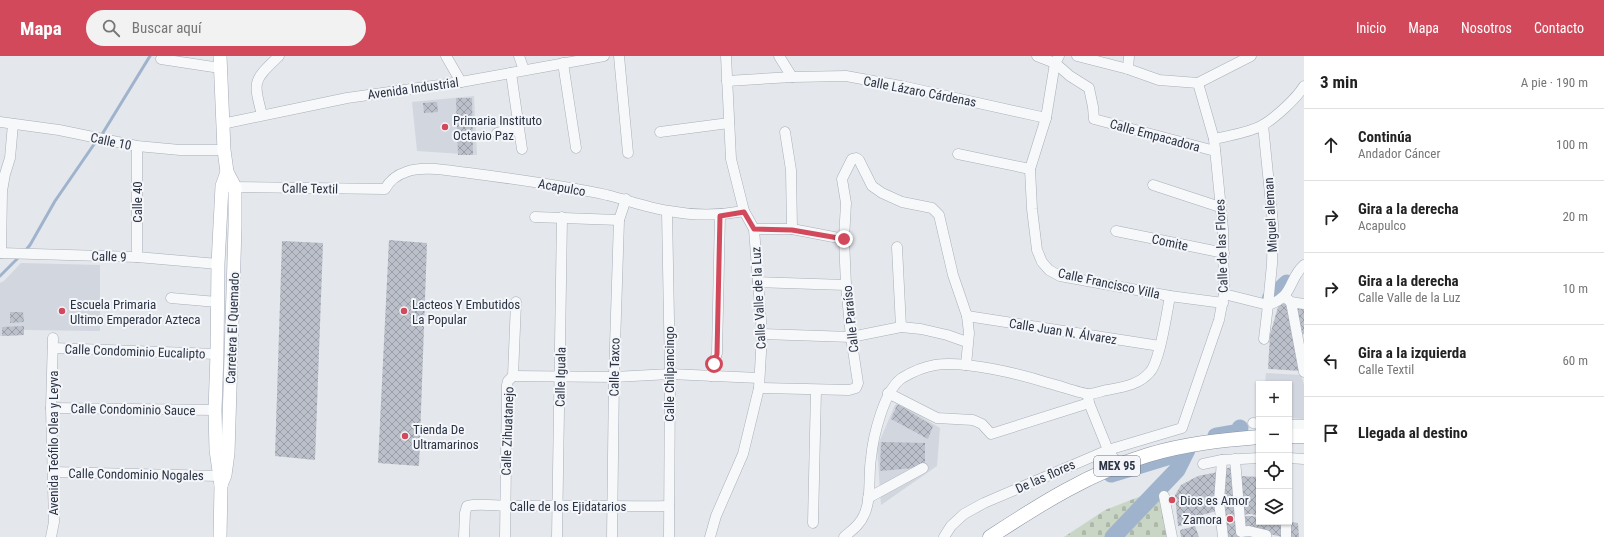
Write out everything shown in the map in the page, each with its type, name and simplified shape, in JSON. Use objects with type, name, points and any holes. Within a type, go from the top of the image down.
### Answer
[{"type":"highway","points":[[1292,436],[1304,436]]},
{"type":"highway","name":"MEX 95","points":[[990,537],[1045,501],[1118,465],[1183,446],[1227,439],[1256,437]]},
{"type":"main road","name":"Carretera El Quemado","points":[[220,62],[224,150],[228,187],[235,227],[228,453],[222,479]]},
{"type":"main road","name":"Carretera El Quemado","points":[[220,537],[222,479],[215,410],[217,302],[218,264],[228,187]]},
{"type":"street","points":[[262,115],[256,90],[257,81],[262,72],[279,56]]},
{"type":"street","points":[[446,56],[461,82]]},
{"type":"street","points":[[519,56],[524,70]]},
{"type":"street","name":"Avenida Industrial","points":[[222,124],[347,98],[511,74],[524,70],[604,56]]},
{"type":"street","points":[[618,56],[628,153]]},
{"type":"street","name":"Calle Valle de la Luz","points":[[710,537],[716,516],[743,454],[759,383],[762,334],[754,229],[744,212],[731,159],[726,56]]},
{"type":"street","points":[[778,56],[792,77]]},
{"type":"street","points":[[1037,56],[1057,59]]},
{"type":"street","points":[[1077,56],[1128,69],[1159,80],[1198,83],[1252,56]]},
{"type":"street","points":[[1128,69],[1129,56]]},
{"type":"street","points":[[161,59],[220,62]]},
{"type":"street","name":"Calle Francisco Villa","points":[[1057,59],[1046,118],[1030,169],[1032,209],[1037,250],[1042,262],[1049,270],[1060,276],[1170,296],[1223,299],[1268,305]]},
{"type":"street","name":"Calle Empacadora","points":[[1057,59],[1070,76],[1089,88],[1094,119],[1215,150]]},
{"type":"street","points":[[563,63],[576,148]]},
{"type":"street","points":[[511,74],[522,149]]},
{"type":"street","name":"Calle Lázaro Cárdenas","points":[[727,81],[792,77],[846,76],[906,87],[1046,118]]},
{"type":"street","name":"Calle de las Flores","points":[[1182,428],[1219,320],[1223,299],[1223,229],[1214,139],[1198,83]]},
{"type":"street","points":[[1214,139],[1251,130],[1263,125],[1280,111],[1304,86]]},
{"type":"street","name":"Calle 10","points":[[0,122],[59,130],[137,146],[180,150],[224,150]]},
{"type":"street","points":[[660,132],[729,123]]},
{"type":"street","points":[[2,253],[2,192],[5,174],[10,158],[13,124]]},
{"type":"street","name":"Miguel aleman","points":[[1263,125],[1272,224],[1272,264],[1264,339]]},
{"type":"street","points":[[497,133],[518,127]]},
{"type":"street","points":[[785,132],[791,170],[792,230]]},
{"type":"street","name":"Calle 40","points":[[136,257],[137,146]]},
{"type":"street","points":[[958,154],[1030,169]]},
{"type":"street","name":"Calle Paraíso","points":[[513,376],[614,377],[670,374],[711,376],[816,390],[849,390],[856,388],[858,383],[851,337],[846,285],[844,239],[846,203],[842,179],[852,159],[856,158],[859,160],[872,186],[882,193],[902,202],[932,208],[938,215],[953,275],[967,316]]},
{"type":"street","name":"Acapulco","points":[[385,189],[391,180],[406,171],[422,169],[563,186],[626,199],[667,211],[720,216],[744,212]]},
{"type":"street","points":[[1153,185],[1220,207]]},
{"type":"street","name":"Calle Textil","points":[[228,187],[385,189]]},
{"type":"street","name":"Calle Taxco","points":[[612,537],[614,377],[619,220],[626,199]]},
{"type":"street","name":"Calle Chilpancingo","points":[[667,211],[670,374],[669,537]]},
{"type":"street","points":[[711,376],[717,354],[720,216]]},
{"type":"street","points":[[535,217],[619,220]]},
{"type":"street","name":"Calle Iguala","points":[[557,537],[562,217]]},
{"type":"street","points":[[754,229],[792,230],[844,239]]},
{"type":"street","name":"Comite","points":[[1116,231],[1224,253]]},
{"type":"street","points":[[897,247],[901,327]]},
{"type":"street","name":"Calle 9","points":[[2,253],[136,257],[218,264]]},
{"type":"street","points":[[1303,266],[1288,300],[1304,372]]},
{"type":"street","points":[[758,282],[846,285]]},
{"type":"street","points":[[888,393],[937,418],[973,420],[982,424],[992,434],[1142,380],[1152,371],[1160,346],[1170,296]]},
{"type":"street","points":[[171,298],[217,302]]},
{"type":"street","points":[[1268,305],[1288,300],[1304,304]]},
{"type":"street","name":"Calle Zihuatanejo","points":[[505,537],[507,385],[513,376],[516,302]]},
{"type":"street","points":[[966,365],[968,333],[967,316]]},
{"type":"street","name":"Calle Juan N. Álvarez","points":[[967,316],[1160,346]]},
{"type":"street","points":[[762,334],[851,337],[901,327],[927,330],[948,335],[967,342]]},
{"type":"street","name":"Avenida Teófilo Olea y Leyva","points":[[51,537],[54,522],[51,408],[54,348],[53,338]]},
{"type":"street","name":"Calle Condominio Eucalipto","points":[[54,348],[217,354]]},
{"type":"street","points":[[844,537],[855,529],[864,516],[868,498],[871,458],[882,409],[888,393],[900,379],[916,370],[936,365],[966,365],[1026,376],[1089,398]]},
{"type":"street","points":[[813,523],[816,390]]},
{"type":"street","points":[[1089,398],[1108,450],[1118,465]]},
{"type":"street","name":"Calle Condominio Sauce","points":[[51,408],[215,410]]},
{"type":"street","points":[[1292,425],[1304,425]]},
{"type":"street","name":"De las flores","points":[[944,537],[951,526],[964,514],[984,503],[1108,450],[1182,428]]},
{"type":"street","points":[[1203,464],[1222,460],[1256,458]]},
{"type":"street","points":[[1292,458],[1304,459]]},
{"type":"street","points":[[1222,460],[1219,501],[1224,537]]},
{"type":"street","points":[[1235,460],[1241,532],[1250,531],[1266,535],[1266,537]]},
{"type":"street","points":[[868,498],[923,468]]},
{"type":"street","name":"Calle Condominio Nogales","points":[[53,472],[222,479]]},
{"type":"street","points":[[1164,496],[1172,537]]},
{"type":"street","name":"Calle de los Ejidatarios","points":[[464,537],[465,513],[467,506],[473,504],[505,506],[557,504],[612,507],[669,506]]},
{"type":"street","points":[[1286,525],[1286,536]]},
{"type":"shaded area","name":"Primaria Instituto Octavio Paz","points":[[474,96],[477,155],[417,151],[412,102]]},
{"type":"shaded area","name":"Escuela Primaria Ultimo Emperador Azteca","points":[[21,263],[100,265],[100,331],[24,330],[24,335],[0,336],[0,283],[4,281]]},
{"type":"shaded area","points":[[1266,373],[1301,375],[1304,385],[1304,419],[1292,418],[1292,381],[1265,381]]},
{"type":"shaded area","points":[[899,403],[940,428],[937,466],[881,505],[877,447],[895,405]]},
{"type":"green space","points":[[1162,488],[1169,537],[1064,537],[1105,510]]},
{"type":"building","points":[[456,98],[472,98],[473,155],[458,155]]},
{"type":"building","points":[[437,102],[438,112],[424,113],[423,103]]},
{"type":"building","points":[[389,240],[427,243],[419,466],[378,463]]},
{"type":"building","points":[[282,241],[323,243],[315,460],[275,456]]},
{"type":"building","points":[[1282,303],[1286,304],[1301,371],[1268,369],[1270,335],[1278,307]]},
{"type":"building","points":[[1295,307],[1304,309],[1304,334],[1301,334]]},
{"type":"building","points":[[10,312],[23,312],[24,322],[10,323]]},
{"type":"building","points":[[24,326],[24,335],[2,336],[2,327]]},
{"type":"building","points":[[897,405],[933,426],[928,439],[891,419]]},
{"type":"building","points":[[881,442],[925,443],[925,467],[880,471]]},
{"type":"building","name":"Zamora","points":[[1234,466],[1238,537],[1225,537],[1221,501],[1225,469]]},
{"type":"building","points":[[1218,472],[1217,511],[1194,517],[1195,524],[1178,526],[1175,495],[1181,485],[1198,476]]},
{"type":"building","points":[[1240,476],[1256,477],[1256,515],[1241,515]]},
{"type":"building","points":[[1242,516],[1256,517],[1256,525],[1284,525],[1283,537],[1250,530],[1243,530]]},
{"type":"building","points":[[1292,522],[1298,523],[1299,537],[1288,537]]},
{"type":"building","points":[[1195,526],[1199,537],[1181,537],[1180,530]]},
{"type":"waterway","points":[[101,136],[150,56]]},
{"type":"waterway","points":[[25,251],[30,245],[55,201],[97,140]]},
{"type":"waterway","points":[[0,276],[20,256]]},
{"type":"waterway","points":[[1270,299],[1287,283]]},
{"type":"waterway","points":[[1216,436],[1239,432],[1240,428]]},
{"type":"waterway","points":[[1113,537],[1177,470],[1187,450]]},
{"type":"waterway","points":[[1111,474],[1183,452]]},
{"type":"place","name":"Primaria Instituto Octavio Paz","points":[[445,127]]},
{"type":"place","name":"Escuela Primaria Ultimo Emperador Azteca","points":[[62,311]]},
{"type":"place","name":"Lacteos Y Embutidos La Popular","points":[[404,311]]},
{"type":"place","name":"Tienda De Ultramarinos","points":[[405,436]]},
{"type":"place","name":"Dios es Amor","points":[[1172,500]]},
{"type":"place","name":"Zamora","points":[[1230,519]]},
{"type":"route","points":[[714,364],[717,354],[720,216],[744,212],[754,229],[792,230],[844,239]]}]
